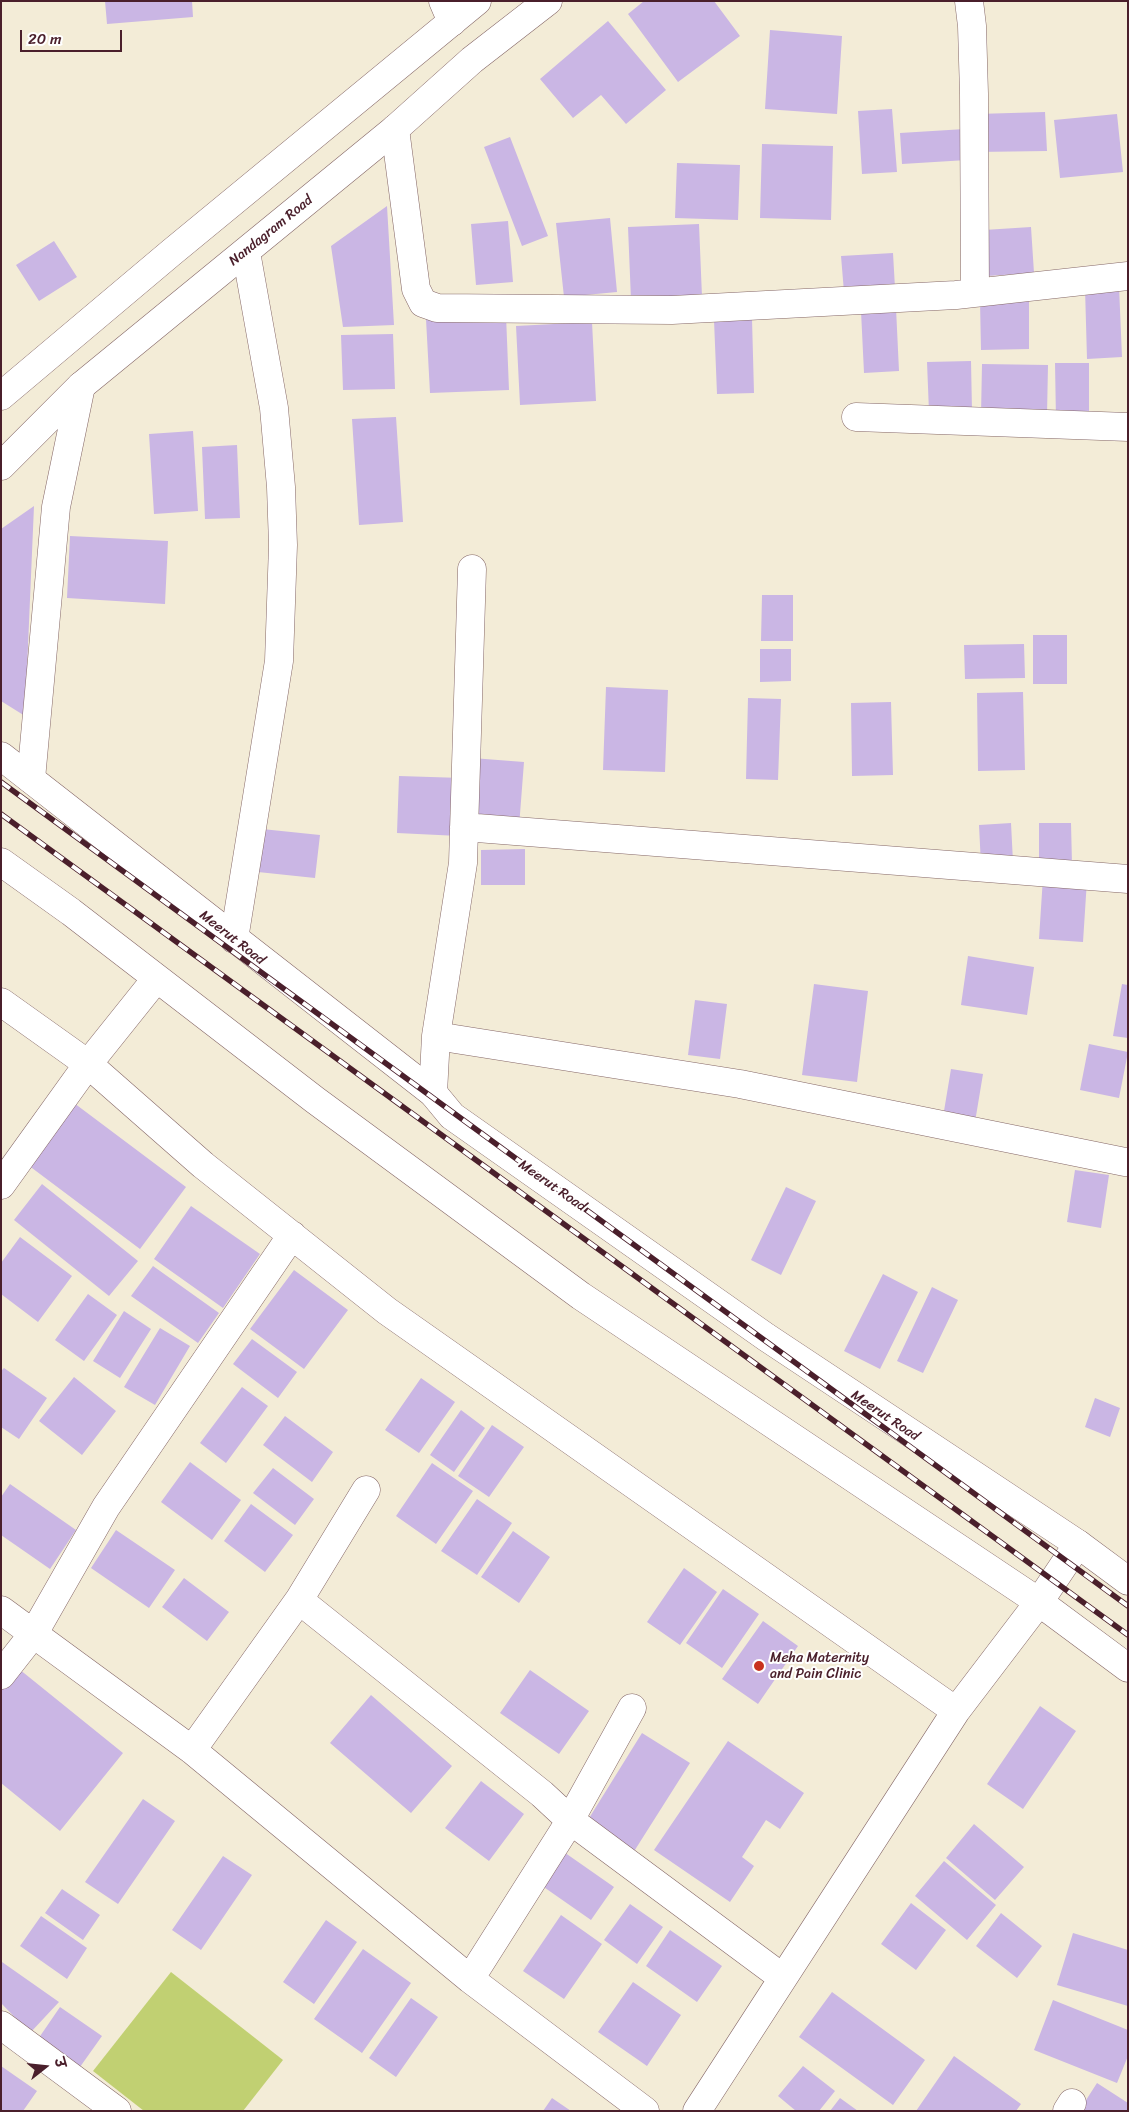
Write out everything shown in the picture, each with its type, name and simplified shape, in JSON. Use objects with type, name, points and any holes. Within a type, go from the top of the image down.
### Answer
[{"type":"street","points":[[1,396],[180,245],[448,12],[477,1]]},
{"type":"street","name":"Nandagram Road","points":[[1,466],[81,386],[395,129],[472,60],[548,1]]},
{"type":"street","points":[[969,1],[972,26],[974,94],[975,293]]},
{"type":"street","points":[[395,129],[416,288],[423,303],[437,308],[672,310],[956,295],[1128,276]]},
{"type":"street","points":[[234,939],[279,661],[283,545],[281,487],[274,408],[246,252]]},
{"type":"street","points":[[31,779],[56,506],[81,386]]},
{"type":"street","points":[[856,417],[1128,427]]},
{"type":"street","points":[[433,1093],[436,1036],[463,863],[472,570]]},
{"type":"street","name":"Meerut Road","points":[[1,756],[433,1093],[452,1116],[766,1338],[1078,1544],[1128,1581]]},
{"type":"street","points":[[464,827],[1128,879]]},
{"type":"street","points":[[1,862],[71,912],[315,1100],[581,1296],[1039,1602],[1128,1668]]},
{"type":"street","points":[[1,1185],[88,1064],[156,979]]},
{"type":"street","points":[[1,1002],[88,1064],[203,1165],[387,1311],[956,1711]]},
{"type":"street","points":[[436,1036],[740,1084],[1125,1162]]},
{"type":"street","points":[[1,1675],[34,1633],[106,1507],[292,1234]]},
{"type":"street","points":[[192,1750],[299,1600],[366,1490]]},
{"type":"street","points":[[697,2111],[956,1711],[1039,1602],[1078,1544]]},
{"type":"street","points":[[299,1600],[542,1794],[570,1820],[783,1978]]},
{"type":"street","points":[[1,1610],[192,1750],[470,1979],[645,2111]]},
{"type":"street","points":[[470,1979],[570,1820],[632,1708]]},
{"type":"street","points":[[1,2025],[117,2111]]},
{"type":"green space","points":[[171,1972],[283,2060],[243,2111],[144,2111],[93,2071]]},
{"type":"building","points":[[105,1],[192,1],[193,17],[107,24]]},
{"type":"building","points":[[644,1],[714,1],[740,36],[678,82],[628,14]]},
{"type":"building","points":[[608,21],[666,90],[626,124],[601,95],[573,118],[540,79]]},
{"type":"building","points":[[770,30],[842,36],[837,114],[765,109]]},
{"type":"building","points":[[892,109],[897,172],[862,174],[858,111]]},
{"type":"building","points":[[1045,112],[1047,151],[977,152],[977,114]]},
{"type":"building","points":[[1117,114],[1123,172],[1060,178],[1054,120]]},
{"type":"building","points":[[965,129],[967,160],[902,164],[900,133]]},
{"type":"building","points":[[510,137],[548,236],[522,246],[484,147]]},
{"type":"building","points":[[762,144],[833,146],[831,220],[760,218]]},
{"type":"building","points":[[677,163],[740,165],[738,220],[675,218]]},
{"type":"building","points":[[387,206],[394,325],[343,327],[331,246]]},
{"type":"building","points":[[610,218],[617,292],[564,297],[556,223]]},
{"type":"building","points":[[508,221],[513,282],[476,285],[471,224]]},
{"type":"building","points":[[699,224],[702,297],[631,300],[628,227]]},
{"type":"building","points":[[1031,227],[1034,273],[987,276],[984,230]]},
{"type":"building","points":[[54,241],[77,277],[39,301],[16,265]]},
{"type":"building","points":[[893,253],[895,288],[844,292],[841,256]]},
{"type":"building","points":[[1119,286],[1122,357],[1087,359],[1085,288]]},
{"type":"building","points":[[980,301],[1029,301],[1029,349],[981,350]]},
{"type":"building","points":[[896,308],[899,371],[864,373],[861,311]]},
{"type":"building","points":[[506,315],[509,390],[430,393],[426,319]]},
{"type":"building","points":[[752,319],[754,393],[717,394],[714,320]]},
{"type":"building","points":[[592,322],[596,401],[520,405],[516,326]]},
{"type":"building","points":[[393,334],[395,389],[343,390],[341,335]]},
{"type":"building","points":[[971,361],[972,411],[929,412],[927,362]]},
{"type":"building","points":[[1055,363],[1089,363],[1089,420],[1056,420]]},
{"type":"building","points":[[982,364],[1048,365],[1047,415],[981,415]]},
{"type":"building","points":[[396,417],[403,522],[359,525],[352,419]]},
{"type":"building","points":[[193,431],[198,511],[154,514],[149,434]]},
{"type":"building","points":[[237,445],[240,518],[205,519],[202,447]]},
{"type":"building","points":[[34,506],[25,716],[1,701],[1,529]]},
{"type":"building","points":[[70,536],[168,541],[165,604],[67,598]]},
{"type":"building","points":[[762,595],[793,595],[793,641],[761,641]]},
{"type":"building","points":[[1033,635],[1067,635],[1067,684],[1033,684]]},
{"type":"building","points":[[1024,644],[1025,678],[965,679],[964,645]]},
{"type":"building","points":[[760,649],[791,649],[791,681],[760,682]]},
{"type":"building","points":[[606,687],[668,690],[665,772],[603,770]]},
{"type":"building","points":[[1023,692],[1025,770],[978,771],[977,693]]},
{"type":"building","points":[[748,698],[781,699],[778,780],[746,779]]},
{"type":"building","points":[[891,702],[893,775],[852,776],[851,703]]},
{"type":"building","points":[[472,758],[524,762],[519,827],[468,824]]},
{"type":"building","points":[[399,776],[462,778],[459,836],[397,833]]},
{"type":"building","points":[[1011,823],[1013,862],[981,865],[979,825]]},
{"type":"building","points":[[1039,823],[1071,823],[1072,864],[1039,864]]},
{"type":"building","points":[[262,829],[320,835],[315,878],[258,872]]},
{"type":"building","points":[[525,849],[525,885],[481,885],[481,850]]},
{"type":"building","points":[[1043,877],[1087,880],[1083,942],[1039,939]]},
{"type":"building","points":[[968,956],[1034,967],[1027,1015],[961,1005]]},
{"type":"building","points":[[814,984],[868,991],[857,1082],[802,1075]]},
{"type":"building","points":[[1122,984],[1128,985],[1128,1038],[1113,1036]]},
{"type":"building","points":[[695,1000],[727,1004],[720,1059],[688,1055]]},
{"type":"building","points":[[1089,1044],[1128,1052],[1119,1098],[1080,1090]]},
{"type":"building","points":[[951,1069],[983,1074],[975,1122],[943,1117]]},
{"type":"building","points":[[74,1103],[186,1187],[140,1249],[28,1165]]},
{"type":"building","points":[[1075,1170],[1109,1175],[1101,1228],[1067,1222]]},
{"type":"building","points":[[42,1184],[138,1261],[109,1296],[14,1220]]},
{"type":"building","points":[[786,1187],[816,1201],[781,1275],[751,1260]]},
{"type":"building","points":[[191,1206],[260,1254],[223,1308],[154,1259]]},
{"type":"building","points":[[20,1237],[72,1276],[38,1322],[1,1294],[1,1263]]},
{"type":"building","points":[[153,1266],[219,1313],[198,1343],[131,1296]]},
{"type":"building","points":[[294,1270],[348,1310],[304,1369],[250,1329]]},
{"type":"building","points":[[883,1274],[918,1292],[880,1369],[844,1351]]},
{"type":"building","points":[[932,1287],[958,1300],[923,1373],[897,1361]]},
{"type":"building","points":[[88,1294],[117,1315],[84,1361],[55,1340]]},
{"type":"building","points":[[124,1311],[151,1329],[120,1378],[93,1361]]},
{"type":"building","points":[[160,1328],[190,1346],[155,1405],[124,1387]]},
{"type":"building","points":[[252,1339],[297,1372],[278,1398],[233,1364]]},
{"type":"building","points":[[4,1368],[47,1398],[19,1439],[1,1427],[1,1371]]},
{"type":"building","points":[[74,1377],[116,1411],[82,1455],[39,1421]]},
{"type":"building","points":[[421,1378],[455,1402],[419,1453],[385,1430]]},
{"type":"building","points":[[242,1387],[268,1406],[226,1463],[200,1443]]},
{"type":"building","points":[[1095,1398],[1120,1408],[1110,1437],[1085,1427]]},
{"type":"building","points":[[461,1410],[485,1428],[454,1472],[430,1455]]},
{"type":"building","points":[[285,1416],[333,1452],[312,1482],[263,1445]]},
{"type":"building","points":[[492,1425],[524,1447],[489,1497],[458,1476]]},
{"type":"building","points":[[190,1462],[241,1500],[212,1540],[161,1502]]},
{"type":"building","points":[[432,1463],[473,1491],[436,1544],[396,1516]]},
{"type":"building","points":[[273,1468],[314,1499],[295,1525],[253,1493]]},
{"type":"building","points":[[10,1484],[76,1530],[50,1569],[1,1535],[1,1497]]},
{"type":"building","points":[[477,1499],[512,1523],[477,1575],[441,1551]]},
{"type":"building","points":[[251,1504],[293,1535],[265,1572],[224,1541]]},
{"type":"building","points":[[116,1530],[175,1570],[149,1608],[91,1568]]},
{"type":"building","points":[[513,1531],[550,1557],[519,1603],[481,1577]]},
{"type":"building","points":[[684,1568],[717,1592],[680,1645],[647,1622]]},
{"type":"building","points":[[184,1578],[229,1612],[207,1641],[162,1607]]},
{"type":"building","points":[[723,1589],[759,1614],[722,1668],[686,1643]]},
{"type":"building","points":[[763,1621],[798,1646],[758,1704],[722,1679]]},
{"type":"building","points":[[19,1669],[123,1753],[60,1831],[1,1783],[1,1691]]},
{"type":"building","points":[[530,1670],[589,1711],[559,1754],[500,1713]]},
{"type":"building","points":[[371,1695],[452,1766],[411,1813],[330,1743]]},
{"type":"building","points":[[1040,1706],[1076,1731],[1023,1809],[987,1784]]},
{"type":"building","points":[[642,1733],[690,1763],[633,1853],[586,1823]]},
{"type":"building","points":[[728,1741],[804,1793],[780,1829],[766,1820],[742,1857],[754,1866],[730,1902],[654,1850]]},
{"type":"building","points":[[481,1781],[524,1814],[489,1861],[445,1828]]},
{"type":"building","points":[[143,1799],[175,1821],[118,1904],[85,1882]]},
{"type":"building","points":[[974,1824],[1024,1867],[995,1900],[946,1858]]},
{"type":"building","points":[[561,1850],[614,1887],[591,1920],[538,1883]]},
{"type":"building","points":[[223,1856],[252,1875],[201,1950],[172,1930]]},
{"type":"building","points":[[944,1861],[996,1905],[967,1940],[915,1896]]},
{"type":"building","points":[[62,1889],[100,1915],[83,1940],[45,1913]]},
{"type":"building","points":[[911,1903],[946,1930],[916,1970],[881,1944]]},
{"type":"building","points":[[630,1904],[663,1927],[637,1964],[604,1940]]},
{"type":"building","points":[[1001,1913],[1042,1946],[1017,1978],[976,1946]]},
{"type":"building","points":[[561,1915],[602,1944],[564,1999],[523,1971]]},
{"type":"building","points":[[41,1916],[87,1948],[67,1979],[20,1946]]},
{"type":"building","points":[[326,1920],[357,1942],[314,2004],[283,1982]]},
{"type":"building","points":[[670,1930],[722,1966],[697,2002],[646,1966]]},
{"type":"building","points":[[1073,1933],[1128,1950],[1128,2006],[1057,1985]]},
{"type":"building","points":[[363,1949],[411,1983],[362,2053],[314,2019]]},
{"type":"building","points":[[2,1962],[59,2002],[30,2033],[1,2003]]},
{"type":"building","points":[[633,1982],[681,2015],[647,2066],[598,2032]]},
{"type":"building","points":[[832,1992],[925,2060],[893,2105],[799,2037]]},
{"type":"building","points":[[411,1998],[438,2017],[396,2077],[369,2058]]},
{"type":"building","points":[[1053,2000],[1128,2030],[1128,2056],[1117,2083],[1034,2050]]},
{"type":"building","points":[[60,2007],[102,2036],[75,2074],[34,2045]]},
{"type":"building","points":[[954,2056],[1021,2104],[1016,2111],[916,2111]]},
{"type":"building","points":[[1,2066],[37,2091],[23,2111],[1,2111]]},
{"type":"building","points":[[803,2066],[835,2091],[819,2111],[796,2111],[778,2096]]},
{"type":"building","points":[[1097,2083],[1128,2103],[1128,2111],[1079,2111]]},
{"type":"building","points":[[552,2098],[571,2111],[543,2111]]},
{"type":"building","points":[[840,2098],[858,2111],[830,2111]]},
{"type":"railway","points":[[1,782],[1128,1606]]},
{"type":"railway","points":[[1,814],[1128,1635]]},
{"type":"place","name":"Meha Maternity and Pain Clinic","points":[[759,1666]]}]
